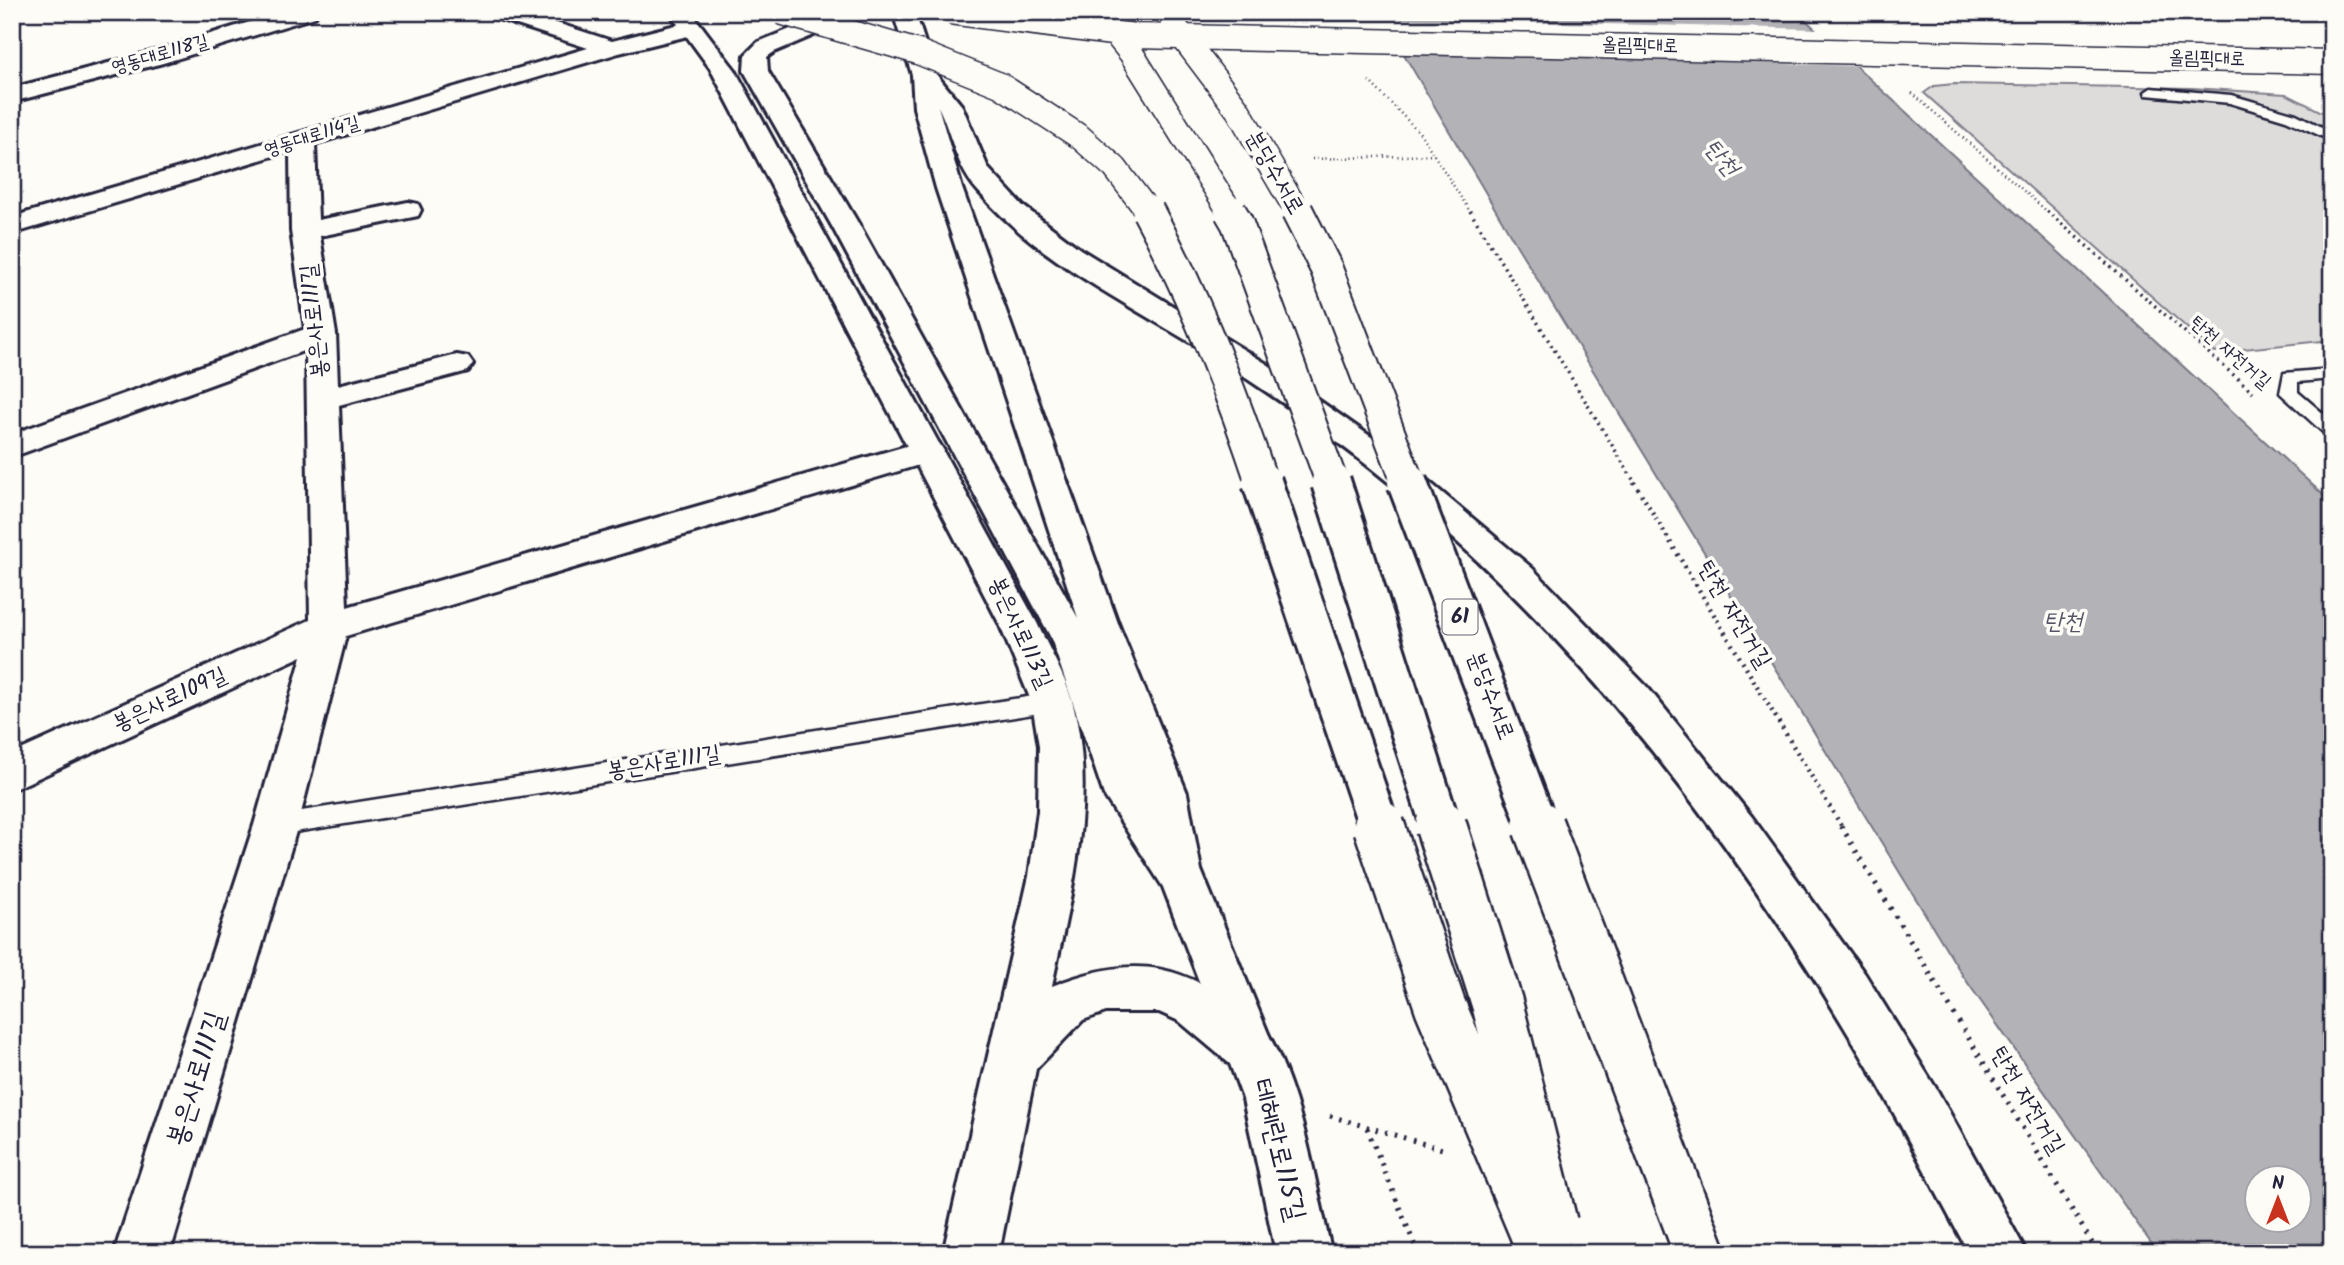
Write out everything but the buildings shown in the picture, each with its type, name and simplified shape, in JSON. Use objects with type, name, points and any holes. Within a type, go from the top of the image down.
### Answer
[{"type":"main road","name":"영동대로118길","points":[[12,95],[155,58],[307,12]]},
{"type":"main road","points":[[500,12],[611,48]]},
{"type":"main road","points":[[780,12],[918,52],[1000,85],[1080,137],[1115,168],[1147,209],[1176,263],[1234,400],[1440,1006],[1544,1253]]},
{"type":"main road","points":[[1098,12],[1131,53],[1237,223],[1320,447],[1497,1003],[1559,1253]]},
{"type":"main road","name":"영동대로114길","points":[[12,226],[611,48],[686,20]]},
{"type":"main road","name":"봉은사로113길","points":[[686,20],[723,70],[1018,623],[1052,702],[1062,756],[1061,814],[1038,952],[971,1253]]},
{"type":"main road","points":[[931,21],[924,75],[926,108],[948,188],[1100,626],[1167,793],[1182,878]]},
{"type":"main road","name":"올림픽대로","points":[[1182,878],[1125,795],[1070,638],[847,228],[756,71],[756,54],[765,47],[818,25],[931,21],[1149,24],[2332,62]]},
{"type":"main road","name":"분당수서로","points":[[1149,24],[1223,89],[1293,204],[1326,268],[1700,1253]]},
{"type":"main road","points":[[924,75],[950,106],[972,166],[986,185],[1049,239],[1111,282],[1268,377],[1361,443],[1473,535],[1555,610],[1640,704],[1719,805],[1802,922],[1890,1058],[1999,1253]]},
{"type":"main road","name":"봉은사로111길","points":[[142,1253],[276,825],[329,627],[321,334],[305,231],[302,140]]},
{"type":"main road","points":[[305,231],[408,210]]},
{"type":"main road","points":[[12,446],[321,334]]},
{"type":"main road","points":[[323,399],[457,363]]},
{"type":"main road","points":[[329,627],[927,451]]},
{"type":"main road","name":"봉은사로109길","points":[[12,774],[329,627]]},
{"type":"main road","name":"테헤란로115길","points":[[1182,878],[1269,1099],[1304,1253]]},
{"type":"main road","points":[[1013,1057],[1067,1003],[1106,990],[1160,990],[1196,1005],[1250,1048]]},
{"type":"lane","points":[[2151,92],[2231,99],[2291,117],[2332,137]]},
{"type":"lane","points":[[2332,374],[2290,377],[2289,393],[2332,430]]},
{"type":"lane","name":"봉은사로111길","points":[[276,825],[1052,702]]},
{"type":"path","name":"탄천 자전거길","points":[[1361,74],[1420,134],[1506,269],[2098,1253]]},
{"type":"path","name":"탄천 자전거길","points":[[1903,84],[2262,400]]},
{"type":"path","points":[[1367,1127],[1418,1253]]},
{"type":"shaded area","points":[[1954,84],[2192,88],[2286,94],[2332,117],[2332,340],[2214,352],[1924,93],[1934,86]]},
{"type":"water","name":"탄천","points":[[1379,12],[1797,12],[2332,503],[2332,1253],[2158,1253],[1963,976],[1517,246]]},
{"type":"pier","points":[[1379,19],[1820,29],[1861,66],[1400,54]]}]
